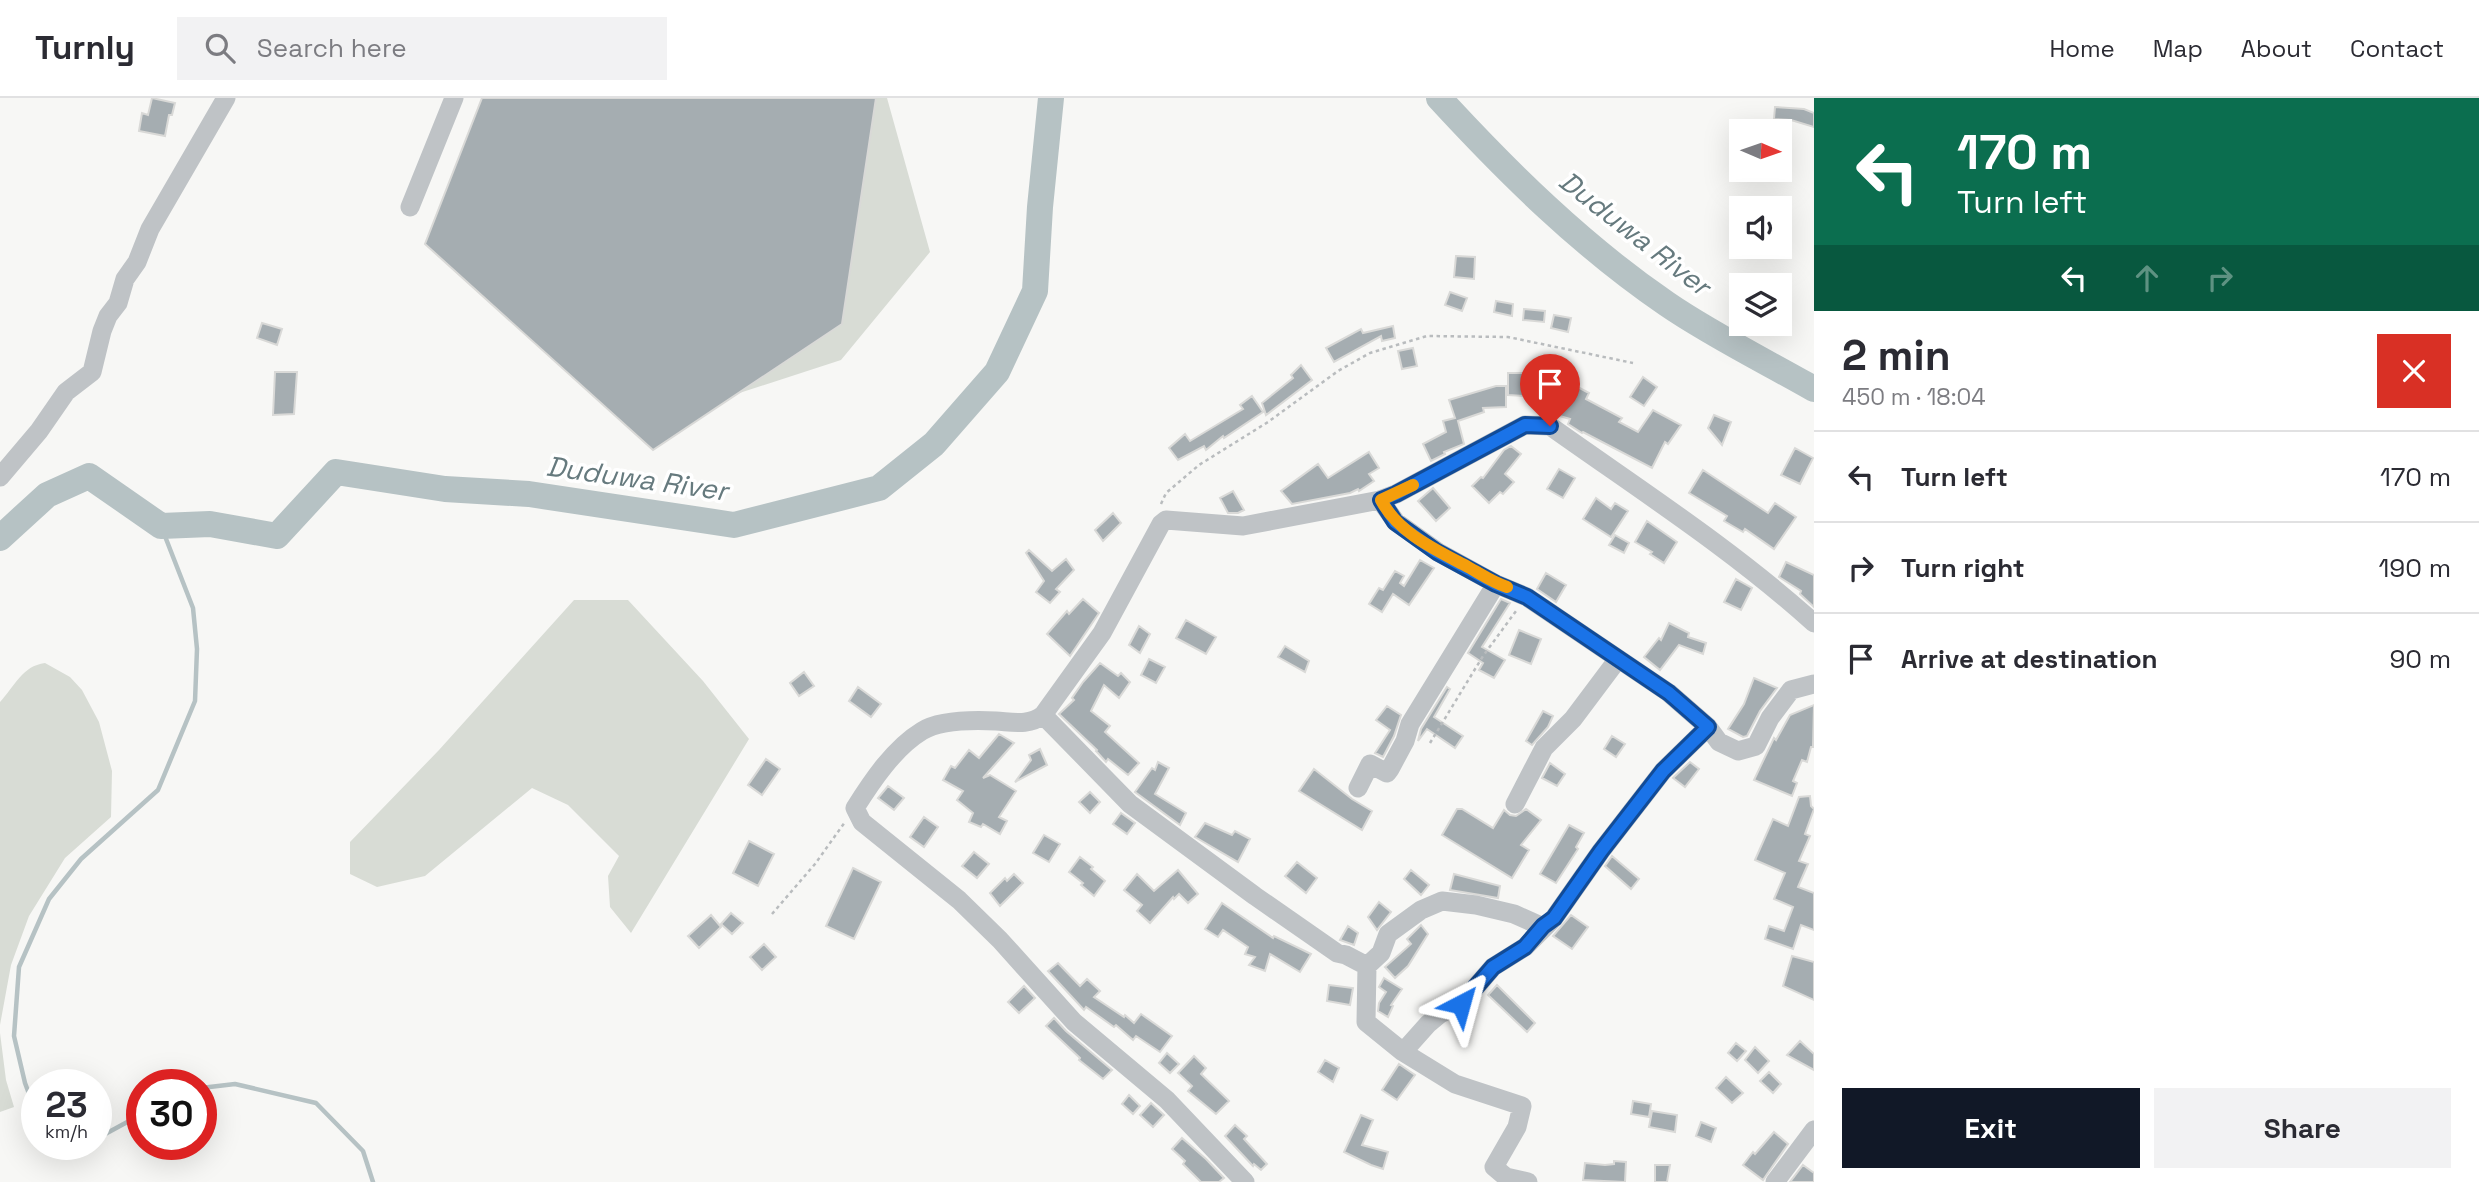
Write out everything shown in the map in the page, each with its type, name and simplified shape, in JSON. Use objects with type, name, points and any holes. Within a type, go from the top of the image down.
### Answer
[{"type":"street","points":[[0,477],[39,431],[66,392],[92,372],[102,331],[108,316],[118,303],[125,279],[137,262],[150,229],[226,98]]},
{"type":"street","points":[[410,207],[454,98]]},
{"type":"street","points":[[1245,1182],[1167,1100],[1074,1022],[1000,940],[959,900],[862,822],[855,808],[888,761],[923,730],[952,722],[987,720],[1033,723],[1043,715],[1102,632],[1161,524],[1166,520],[1243,526],[1381,500],[1525,425],[1550,426],[1688,521],[1760,575],[1814,623]]},
{"type":"street","points":[[1381,500],[1395,522],[1437,552],[1496,584],[1527,597],[1669,693],[1708,727],[1719,742],[1738,751],[1756,746],[1770,718],[1791,690],[1814,684]]},
{"type":"street","points":[[1358,788],[1370,764],[1387,773],[1390,769],[1405,741],[1410,724],[1496,584]]},
{"type":"street","points":[[1515,804],[1544,748],[1573,719],[1618,659]]},
{"type":"street","points":[[1043,715],[1130,804],[1337,953],[1367,965]]},
{"type":"street","points":[[1403,1052],[1428,1024],[1440,1014],[1461,1004],[1493,967],[1525,947],[1543,926],[1554,918],[1601,851],[1663,771],[1708,727]]},
{"type":"street","points":[[1528,1182],[1506,1177],[1494,1167],[1517,1127],[1522,1106],[1455,1084],[1403,1052],[1366,1022],[1367,965],[1381,953],[1388,934],[1421,910],[1442,901],[1489,908],[1543,926]]},
{"type":"street","points":[[1776,1182],[1814,1130]]},
{"type":"path","points":[[1166,520],[1161,506],[1166,494],[1199,464],[1268,422],[1338,371],[1370,353],[1427,336],[1508,337],[1633,363]]},
{"type":"path","points":[[1430,743],[1483,656],[1527,597]]},
{"type":"path","points":[[772,914],[815,864],[855,808]]},
{"type":"shaded area","points":[[610,98],[887,98],[930,252],[841,360],[724,398]]},
{"type":"shaded area","points":[[574,600],[628,600],[703,681],[749,739],[631,933],[610,907],[608,876],[619,856],[568,805],[532,788],[425,876],[377,887],[350,874],[350,842],[439,750]]},
{"type":"shaded area","points":[[45,663],[70,677],[82,690],[99,722],[112,771],[111,817],[65,858],[29,916],[11,965],[0,1025],[0,702],[25,672]]},
{"type":"shaded area","points":[[0,1033],[6,1080],[14,1107],[0,1112]]},
{"type":"building","points":[[152,98],[175,103],[172,115],[169,115],[165,136],[139,131],[142,113],[148,115]]},
{"type":"building","points":[[482,98],[876,98],[842,324],[653,450],[425,244]]},
{"type":"building","points":[[1775,107],[1804,109],[1814,113],[1814,127],[1792,119],[1774,119]]},
{"type":"building","points":[[1456,256],[1475,257],[1474,279],[1454,277]]},
{"type":"building","points":[[1450,292],[1467,298],[1462,311],[1445,305]]},
{"type":"building","points":[[1496,301],[1513,304],[1512,316],[1494,312]]},
{"type":"building","points":[[1524,309],[1545,311],[1544,322],[1523,320]]},
{"type":"building","points":[[1554,315],[1571,318],[1568,332],[1551,328]]},
{"type":"building","points":[[262,323],[282,329],[277,345],[257,338]]},
{"type":"building","points":[[1393,326],[1395,338],[1382,341],[1381,336],[1334,362],[1326,348],[1361,329],[1363,333]]},
{"type":"building","points":[[1413,348],[1417,366],[1402,369],[1398,351]]},
{"type":"building","points":[[1301,365],[1312,380],[1266,415],[1262,403],[1293,378],[1291,375]]},
{"type":"building","points":[[275,372],[297,372],[294,414],[273,415]]},
{"type":"building","points":[[1508,373],[1524,373],[1524,396],[1508,395]]},
{"type":"building","points":[[1643,377],[1657,387],[1644,406],[1630,397]]},
{"type":"building","points":[[1550,378],[1589,393],[1586,399],[1622,418],[1619,422],[1638,432],[1653,410],[1681,425],[1668,444],[1665,442],[1652,468],[1582,433],[1568,424],[1570,419],[1539,410]]},
{"type":"building","points":[[1496,386],[1506,386],[1506,407],[1483,408],[1484,412],[1458,421],[1464,444],[1431,461],[1423,444],[1446,432],[1443,421],[1455,418],[1449,400]]},
{"type":"building","points":[[1252,396],[1263,412],[1224,438],[1223,436],[1206,450],[1204,446],[1178,460],[1169,448],[1185,434],[1190,441],[1243,409],[1240,405]]},
{"type":"building","points":[[1714,415],[1731,422],[1722,445],[1708,428]]},
{"type":"building","points":[[1511,446],[1521,454],[1505,474],[1514,482],[1503,494],[1500,492],[1489,503],[1472,486],[1483,478],[1504,450]]},
{"type":"building","points":[[1795,448],[1813,458],[1800,484],[1781,475]]},
{"type":"building","points":[[1369,452],[1379,468],[1369,474],[1374,481],[1359,491],[1358,489],[1350,493],[1292,504],[1281,491],[1318,464],[1328,478]]},
{"type":"building","points":[[1559,469],[1575,478],[1563,498],[1547,489]]},
{"type":"building","points":[[1703,470],[1768,513],[1775,503],[1796,517],[1774,549],[1745,529],[1743,532],[1724,521],[1727,516],[1689,493]]},
{"type":"building","points":[[1433,488],[1450,508],[1436,521],[1418,501]]},
{"type":"building","points":[[1233,491],[1244,510],[1228,513],[1220,498]]},
{"type":"building","points":[[1596,498],[1611,509],[1615,503],[1628,511],[1611,537],[1583,519]]},
{"type":"building","points":[[1113,513],[1121,523],[1103,541],[1095,530]]},
{"type":"building","points":[[1647,521],[1677,542],[1664,563],[1635,542]]},
{"type":"building","points":[[1615,535],[1629,543],[1624,553],[1609,545]]},
{"type":"building","points":[[1029,550],[1052,571],[1066,559],[1074,570],[1056,589],[1060,592],[1050,603],[1036,592],[1044,581],[1026,553]]},
{"type":"building","points":[[1420,560],[1434,568],[1409,605],[1393,594],[1382,612],[1369,604],[1379,588],[1383,590],[1395,571],[1404,576],[1400,583],[1404,586]]},
{"type":"building","points":[[1786,562],[1814,575],[1814,607],[1800,594],[1801,591],[1779,577]]},
{"type":"building","points":[[1546,573],[1566,585],[1556,602],[1537,589]]},
{"type":"building","points":[[1736,579],[1752,588],[1741,610],[1724,602]]},
{"type":"building","points":[[1083,599],[1099,613],[1070,656],[1047,634],[1067,611],[1069,614]]},
{"type":"building","points":[[1501,599],[1510,603],[1482,647],[1505,660],[1494,678],[1479,670],[1483,663],[1468,653]]},
{"type":"building","points":[[1186,620],[1216,637],[1206,654],[1176,638]]},
{"type":"building","points":[[1669,623],[1689,633],[1688,637],[1706,643],[1703,654],[1679,645],[1660,670],[1644,657],[1659,638],[1661,640]]},
{"type":"building","points":[[1139,626],[1150,634],[1140,653],[1129,645]]},
{"type":"building","points":[[1519,630],[1541,639],[1531,664],[1509,655]]},
{"type":"building","points":[[1285,646],[1309,661],[1305,672],[1278,657]]},
{"type":"building","points":[[1149,659],[1165,667],[1156,683],[1141,675]]},
{"type":"building","points":[[1100,663],[1118,676],[1121,673],[1130,682],[1119,698],[1104,685],[1091,711],[1110,726],[1105,732],[1139,763],[1128,775],[1108,759],[1106,762],[1059,714],[1074,700],[1072,698],[1083,682]]},
{"type":"building","points":[[804,672],[814,686],[799,696],[790,683]]},
{"type":"building","points":[[1754,678],[1777,688],[1760,711],[1747,736],[1743,737],[1728,729],[1744,704]]},
{"type":"building","points":[[858,687],[881,704],[871,717],[849,701]]},
{"type":"building","points":[[1447,687],[1450,689],[1434,717],[1463,736],[1455,748],[1427,729],[1418,741],[1421,729]]},
{"type":"building","points":[[1814,705],[1813,747],[1807,762],[1802,760],[1793,781],[1797,783],[1792,796],[1754,780],[1774,738],[1776,740],[1790,715]]},
{"type":"building","points":[[1387,706],[1401,715],[1383,757],[1375,753],[1390,730],[1376,720]]},
{"type":"building","points":[[1543,711],[1553,716],[1548,727],[1532,745],[1526,741]]},
{"type":"building","points":[[999,734],[1014,743],[983,778],[990,775],[1016,791],[999,817],[1007,821],[1000,834],[983,824],[981,827],[969,822],[973,813],[957,800],[963,791],[943,780],[951,766],[955,768],[969,750],[979,758]]},
{"type":"building","points":[[1612,736],[1625,744],[1616,757],[1604,749]]},
{"type":"building","points":[[1040,749],[1047,765],[1015,782],[1031,760],[1029,755]]},
{"type":"building","points":[[766,759],[780,769],[762,795],[748,785]]},
{"type":"building","points":[[1158,762],[1169,768],[1155,794],[1186,813],[1180,825],[1135,792],[1152,768],[1155,770]]},
{"type":"building","points":[[1690,762],[1699,769],[1685,787],[1673,778]]},
{"type":"building","points":[[1550,763],[1565,774],[1557,786],[1542,778]]},
{"type":"building","points":[[1314,769],[1372,811],[1362,830],[1299,791]]},
{"type":"building","points":[[888,786],[904,798],[894,810],[878,798]]},
{"type":"building","points":[[1090,792],[1100,802],[1090,813],[1079,802]]},
{"type":"building","points":[[1810,796],[1814,809],[1805,834],[1810,836],[1799,861],[1808,864],[1798,887],[1814,893],[1814,930],[1801,925],[1793,949],[1765,939],[1769,926],[1784,931],[1793,907],[1774,899],[1785,873],[1755,860],[1773,819],[1788,826],[1799,797]]},
{"type":"building","points":[[1457,809],[1462,809],[1493,828],[1504,810],[1516,816],[1526,809],[1541,820],[1521,845],[1529,850],[1512,878],[1442,835]]},
{"type":"building","points":[[1121,813],[1135,823],[1127,834],[1113,824]]},
{"type":"building","points":[[924,817],[938,827],[924,847],[910,837]]},
{"type":"building","points":[[1205,823],[1232,835],[1235,831],[1250,839],[1238,862],[1195,837]]},
{"type":"building","points":[[1569,825],[1584,833],[1576,847],[1578,849],[1556,883],[1540,874]]},
{"type":"building","points":[[1044,835],[1060,844],[1049,862],[1033,853]]},
{"type":"building","points":[[749,841],[774,854],[758,886],[733,873]]},
{"type":"building","points":[[974,852],[989,864],[977,878],[962,866]]},
{"type":"building","points":[[1612,856],[1639,879],[1631,889],[1605,866]]},
{"type":"building","points":[[1080,857],[1105,881],[1094,896],[1069,872]]},
{"type":"building","points":[[1297,862],[1317,878],[1306,893],[1285,876]]},
{"type":"building","points":[[853,868],[881,882],[854,939],[826,926]]},
{"type":"building","points":[[1178,870],[1198,894],[1188,903],[1179,894],[1174,899],[1173,897],[1150,923],[1137,911],[1142,905],[1124,890],[1137,874],[1154,891]]},
{"type":"building","points":[[1411,870],[1429,885],[1421,895],[1404,879]]},
{"type":"building","points":[[1014,874],[1023,883],[1000,906],[990,893],[1005,878],[1007,881]]},
{"type":"building","points":[[1454,874],[1500,886],[1498,898],[1450,890]]},
{"type":"building","points":[[1379,902],[1391,912],[1377,930],[1368,917]]},
{"type":"building","points":[[1222,903],[1273,938],[1274,936],[1311,954],[1300,972],[1270,954],[1265,971],[1249,965],[1255,957],[1245,954],[1248,947],[1223,930],[1218,937],[1205,929]]},
{"type":"building","points":[[731,913],[743,923],[732,934],[721,924]]},
{"type":"building","points":[[711,915],[721,927],[699,948],[688,936]]},
{"type":"building","points":[[1571,915],[1588,927],[1572,949],[1553,936]]},
{"type":"building","points":[[1421,925],[1428,934],[1408,966],[1395,978],[1385,967],[1411,944],[1407,939]]},
{"type":"building","points":[[1348,926],[1358,933],[1354,945],[1340,940]]},
{"type":"building","points":[[764,944],[776,957],[762,970],[750,957]]},
{"type":"building","points":[[1792,956],[1814,962],[1814,1000],[1783,986]]},
{"type":"building","points":[[1058,963],[1080,986],[1087,979],[1100,991],[1094,997],[1124,1017],[1125,1015],[1134,1023],[1141,1014],[1172,1036],[1160,1052],[1136,1036],[1133,1040],[1116,1025],[1114,1027],[1086,1007],[1084,1010],[1048,971]]},
{"type":"building","points":[[1384,978],[1402,989],[1391,1005],[1393,1006],[1388,1017],[1378,1011],[1379,1003],[1386,992],[1379,987]]},
{"type":"building","points":[[1329,985],[1353,988],[1350,1005],[1327,1001]]},
{"type":"building","points":[[1497,985],[1535,1023],[1527,1032],[1488,995]]},
{"type":"building","points":[[1024,986],[1035,998],[1019,1013],[1008,1002]]},
{"type":"building","points":[[1054,1018],[1112,1070],[1103,1079],[1079,1060],[1080,1058],[1046,1026]]},
{"type":"building","points":[[1800,1041],[1814,1054],[1814,1070],[1787,1055]]},
{"type":"building","points":[[1736,1043],[1746,1051],[1737,1061],[1728,1053]]},
{"type":"building","points":[[1755,1047],[1769,1061],[1758,1073],[1745,1060]]},
{"type":"building","points":[[1167,1053],[1179,1064],[1170,1073],[1159,1063]]},
{"type":"building","points":[[1194,1056],[1206,1068],[1201,1074],[1229,1101],[1216,1114],[1188,1091],[1192,1086],[1178,1073]]},
{"type":"building","points":[[1325,1060],[1339,1068],[1333,1082],[1318,1072]]},
{"type":"building","points":[[1399,1064],[1415,1075],[1397,1100],[1382,1090]]},
{"type":"building","points":[[1769,1072],[1781,1084],[1773,1093],[1760,1081]]},
{"type":"building","points":[[1726,1077],[1743,1093],[1732,1103],[1716,1088]]},
{"type":"building","points":[[1129,1095],[1140,1106],[1133,1114],[1122,1104]]},
{"type":"building","points":[[1633,1101],[1651,1104],[1649,1117],[1631,1114]]},
{"type":"building","points":[[1151,1103],[1164,1115],[1153,1127],[1140,1115]]},
{"type":"building","points":[[1652,1111],[1677,1115],[1675,1132],[1649,1127]]},
{"type":"building","points":[[1361,1115],[1373,1120],[1362,1145],[1388,1152],[1383,1169],[1344,1152]]},
{"type":"building","points":[[1701,1122],[1716,1128],[1711,1142],[1696,1136]]},
{"type":"building","points":[[1235,1125],[1247,1136],[1244,1139],[1267,1164],[1261,1170],[1254,1164],[1253,1166],[1225,1136]]},
{"type":"building","points":[[1774,1132],[1788,1144],[1763,1180],[1743,1165]]},
{"type":"building","points":[[1182,1138],[1224,1178],[1219,1182],[1201,1182],[1172,1149]]},
{"type":"building","points":[[1614,1161],[1626,1162],[1625,1182],[1583,1180],[1585,1163],[1605,1165],[1614,1164]]},
{"type":"building","points":[[1655,1165],[1670,1165],[1667,1182],[1655,1182]]},
{"type":"building","points":[[1803,1165],[1814,1173],[1814,1182],[1790,1182]]},
{"type":"waterway","name":"Duduwa River","points":[[0,538],[47,495],[89,476],[161,526],[210,524],[277,536],[336,472],[445,489],[529,494],[734,525],[879,488],[934,444],[997,372],[1035,291],[1051,98]]},
{"type":"waterway","name":"Duduwa River","points":[[1439,98],[1492,154],[1605,258],[1702,327],[1814,389]]},
{"type":"waterway","points":[[22,1069],[14,1036],[19,967],[49,899],[81,859],[158,790],[195,701],[197,649],[193,608],[161,526]]},
{"type":"waterway","points":[[217,1086],[235,1084],[316,1103],[363,1151],[373,1182]]},
{"type":"waterway","points":[[112,1130],[126,1123]]},
{"type":"slow traffic","points":[[1413,485],[1381,500],[1395,522],[1437,552],[1471,568],[1496,584],[1507,587]]},
{"type":"route","points":[[1461,1004],[1480,979],[1493,967],[1525,947],[1543,926],[1554,918],[1601,851],[1663,771],[1708,727],[1669,693],[1527,597],[1496,584],[1471,568],[1437,552],[1395,522],[1385,509],[1381,500],[1525,425],[1550,426]]}]
